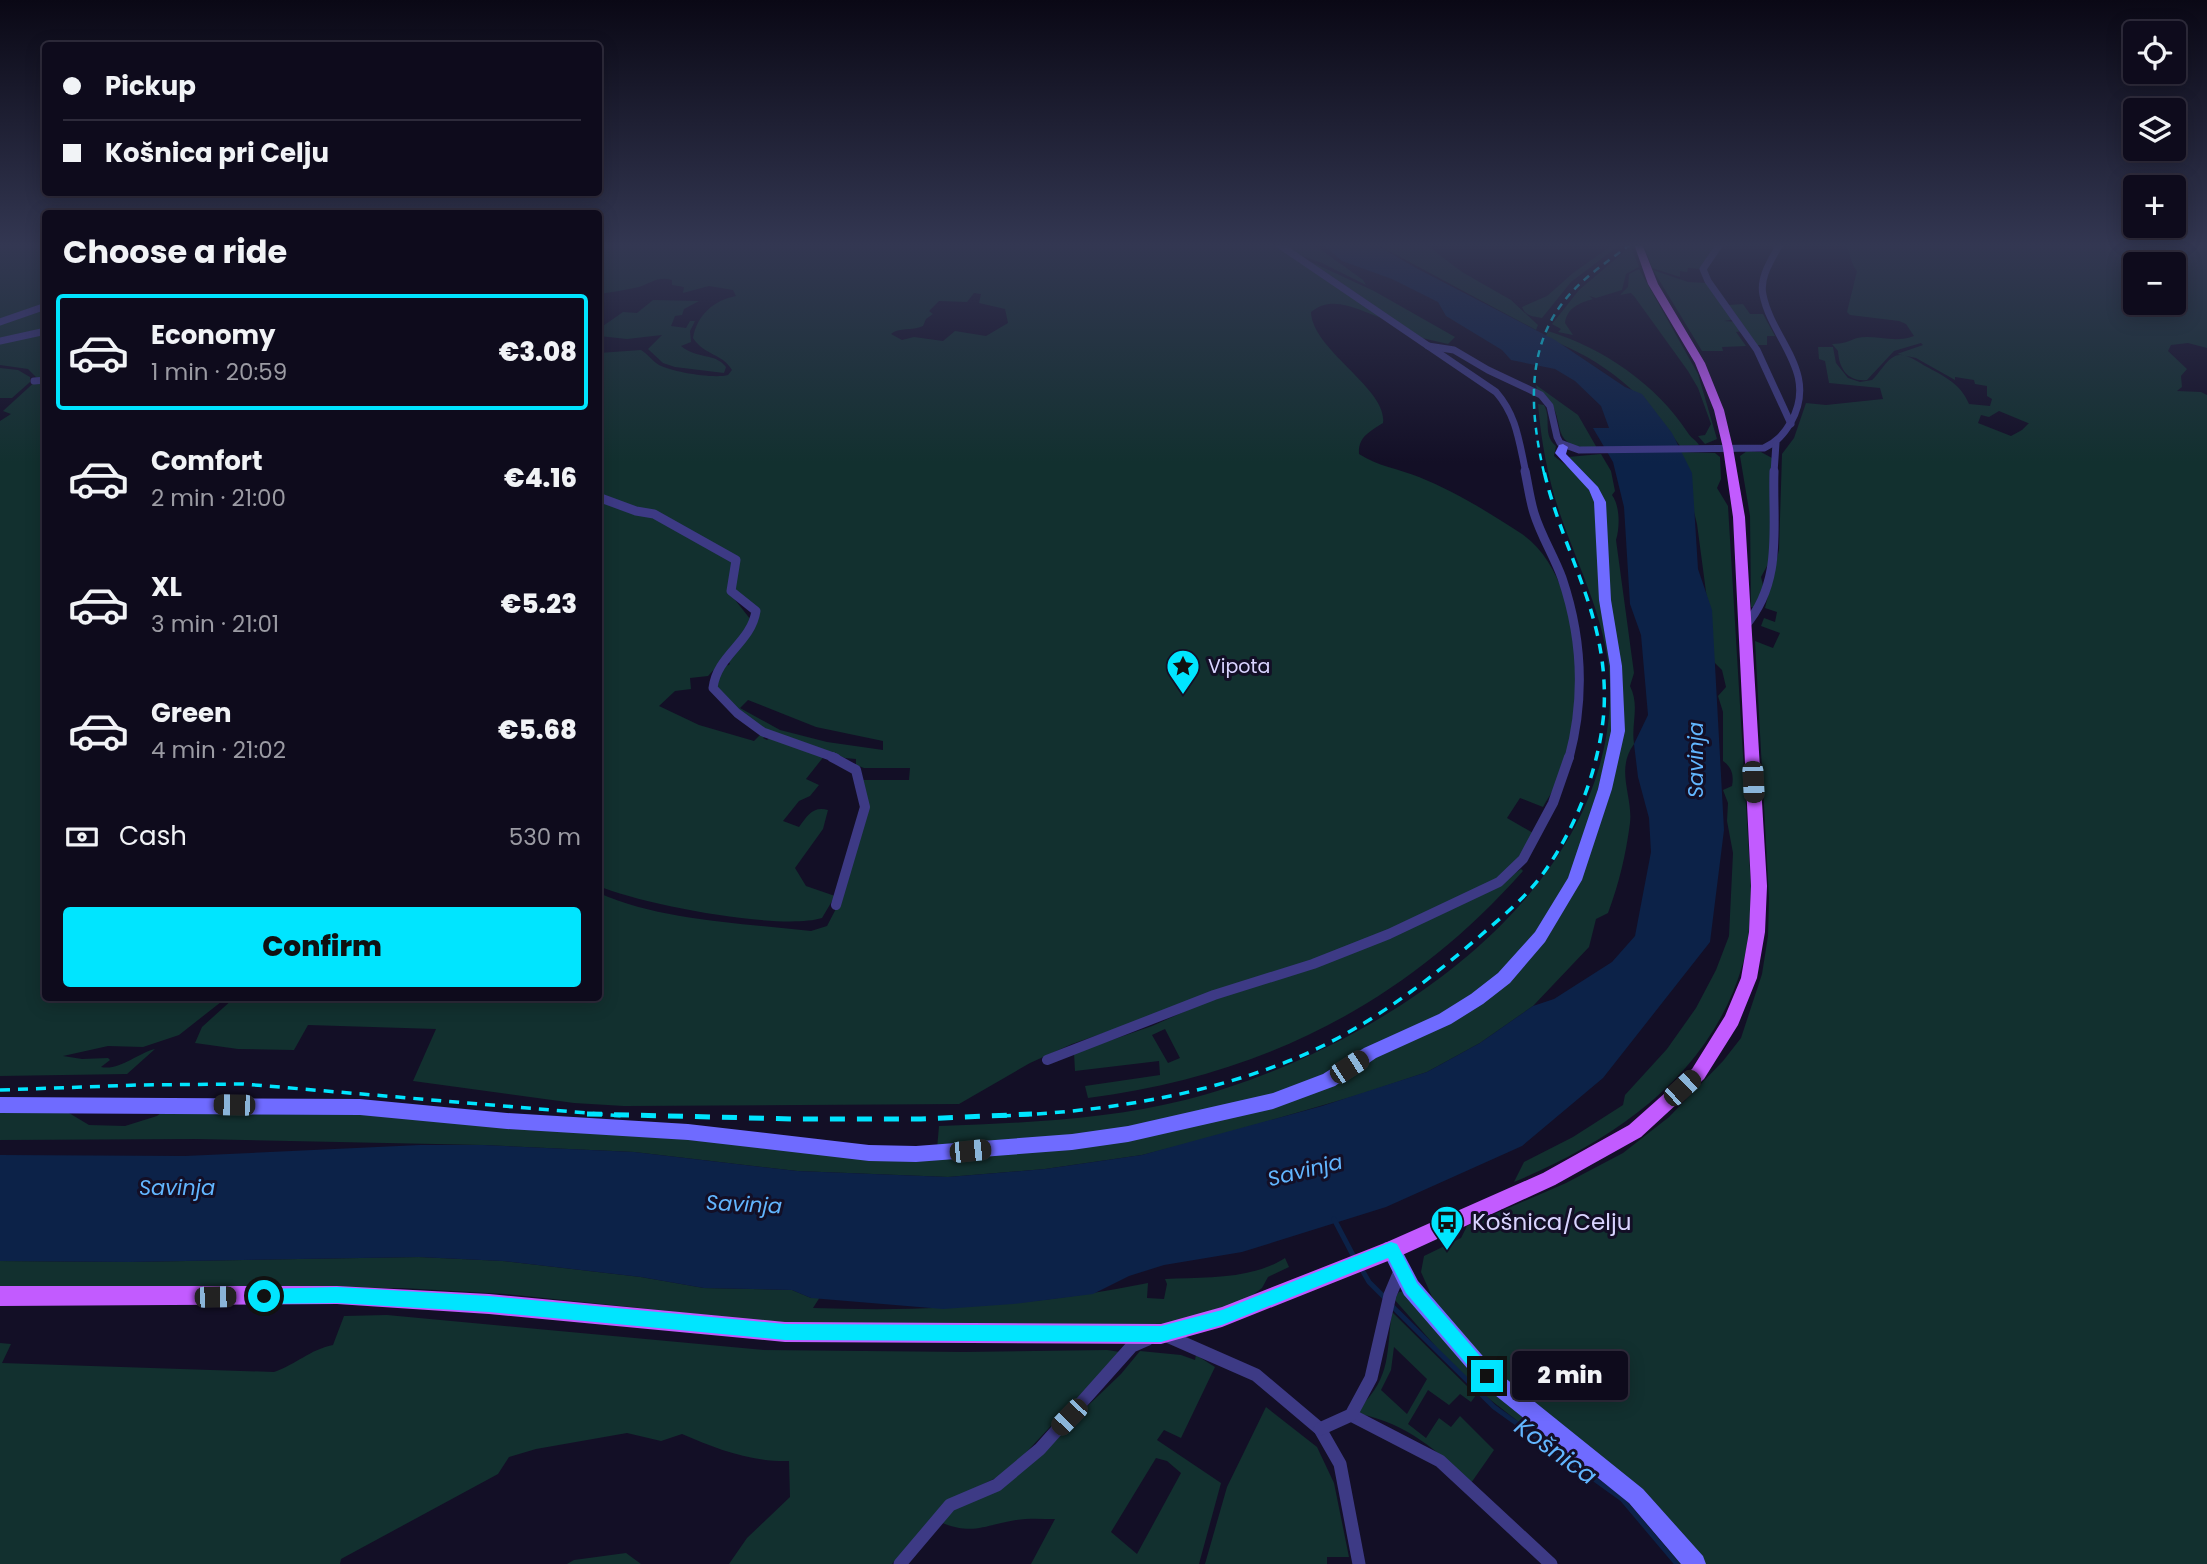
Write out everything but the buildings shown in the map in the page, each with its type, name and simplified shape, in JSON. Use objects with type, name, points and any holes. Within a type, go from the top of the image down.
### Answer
[{"type":"main road","points":[[0,1296],[337,1295],[489,1304],[785,1332],[1161,1334],[1222,1317],[1391,1250],[1549,1179],[1635,1131],[1698,1074],[1732,1020],[1749,978],[1757,932],[1759,886],[1739,517],[1719,410],[1700,363],[1674,317]]},
{"type":"street","points":[[1047,1060],[1214,995],[1313,964],[1389,934],[1499,882],[1523,859],[1553,803],[1570,752],[1578,716],[1581,669],[1569,604],[1561,576],[1535,514],[1509,407],[1496,392],[1385,317]]},
{"type":"street","points":[[1734,317],[1757,350],[1791,424]]},
{"type":"street","points":[[1428,346],[1448,347],[1537,392],[1546,399],[1554,412],[1553,427],[1557,440],[1563,447],[1593,450],[1764,448],[1776,443],[1798,412],[1800,379],[1771,317]]},
{"type":"street","points":[[0,341],[42,332]]},
{"type":"street","points":[[34,381],[42,380]]},
{"type":"street","points":[[1745,626],[1758,611],[1775,556],[1773,498],[1776,443]]},
{"type":"street","points":[[0,1105],[360,1107],[507,1121],[688,1132],[869,1153],[916,1154],[1072,1142],[1128,1134],[1273,1101],[1329,1080],[1370,1053],[1445,1019],[1504,978],[1540,937],[1575,880],[1605,789],[1618,731],[1616,666],[1605,600],[1600,502],[1594,489],[1562,456],[1560,453],[1563,447]]},
{"type":"street","points":[[602,498],[636,511],[654,514],[736,560],[731,591],[755,611],[756,623],[716,668],[713,688],[737,713],[763,732],[836,758],[856,770],[864,794],[865,807],[836,905]]},
{"type":"street","points":[[1391,1250],[1400,1271],[1451,1337],[1487,1376],[1636,1496],[1695,1564]]},
{"type":"street","points":[[1320,1429],[1351,1415],[1371,1378],[1390,1295],[1400,1271]]},
{"type":"street","points":[[900,1564],[950,1505],[997,1485],[1040,1449],[1132,1346],[1161,1334],[1197,1347],[1256,1375],[1320,1429],[1340,1464],[1359,1564]]},
{"type":"street","points":[[1351,1415],[1440,1461],[1551,1564]]},
{"type":"green space","points":[[19,317],[42,317],[42,330],[0,339],[0,324]]},
{"type":"green space","points":[[616,317],[675,317],[671,326],[686,328],[690,321],[695,321],[690,331],[691,342],[681,346],[721,362],[726,367],[724,373],[663,363],[648,349],[662,335],[627,339],[602,336],[603,326]]},
{"type":"green space","points":[[702,317],[929,317],[923,326],[898,330],[891,334],[902,340],[914,337],[943,341],[955,331],[986,336],[1008,323],[1007,317],[1312,317],[1323,341],[1363,383],[1381,410],[1383,423],[1362,439],[1359,454],[1373,462],[1419,477],[1445,489],[1510,526],[1543,554],[1559,582],[1569,613],[1575,648],[1574,719],[1559,779],[1543,807],[1520,798],[1507,818],[1533,833],[1522,853],[1497,880],[1369,941],[1072,1044],[1030,1063],[959,1104],[624,1106],[574,1103],[413,1081],[436,1029],[308,1025],[294,1050],[238,1049],[195,1043],[202,1027],[231,1001],[602,1001],[602,894],[649,910],[703,920],[811,931],[827,926],[839,903],[867,809],[861,780],[909,780],[910,768],[864,768],[856,765],[856,759],[845,758],[761,728],[715,689],[722,666],[729,665],[730,663],[726,662],[754,626],[751,611],[728,591],[751,620],[744,637],[708,676],[690,678],[691,689],[675,691],[659,706],[699,725],[754,741],[762,733],[767,735],[763,738],[767,740],[771,737],[825,755],[806,779],[819,785],[810,796],[799,801],[783,821],[799,827],[815,810],[828,810],[823,829],[795,868],[806,886],[835,896],[822,918],[775,921],[710,914],[645,900],[602,887],[602,353],[641,350],[659,365],[673,370],[703,375],[728,375],[732,370],[728,364],[693,338]],"holes":[[[748,700],[816,727],[883,741],[883,750],[827,742],[780,730],[740,708]]]},
{"type":"green space","points":[[1391,317],[1420,317],[1455,337],[1448,344],[1422,338]]},
{"type":"green space","points":[[1512,317],[1529,317],[1538,325],[1536,330]]},
{"type":"green space","points":[[1558,317],[1566,317],[1565,323],[1573,335],[1558,332],[1561,329],[1552,324]]},
{"type":"green space","points":[[1649,317],[1666,317],[1698,374],[1717,439],[1705,444],[1698,436],[1705,435],[1711,424],[1698,388]]},
{"type":"green space","points":[[1681,317],[1734,317],[1736,319],[1724,321],[1738,322],[1743,331],[1736,332],[1746,346],[1722,347],[1723,351],[1702,351]]},
{"type":"green space","points":[[1737,317],[1765,317],[1775,336],[1767,336],[1767,345],[1757,345]]},
{"type":"green space","points":[[1866,317],[2207,317],[2207,348],[2188,343],[2171,345],[2168,351],[2187,369],[2181,376],[2182,387],[2177,391],[2201,392],[2207,395],[2207,1564],[1706,1564],[1484,1367],[1436,1306],[1421,1272],[1424,1256],[1461,1238],[1467,1226],[1566,1183],[1623,1153],[1669,1117],[1723,1061],[1741,1038],[1762,974],[1768,936],[1769,898],[1755,641],[1773,648],[1780,633],[1761,626],[1764,618],[1775,622],[1777,612],[1765,608],[1779,550],[1782,454],[1794,438],[1806,403],[1826,405],[1883,399],[1880,388],[1829,383],[1825,361],[1819,359],[1818,347],[1833,347],[1836,363],[1848,378],[1860,382],[1872,380],[1892,358],[1902,355],[1897,354],[1923,345],[1921,343],[1894,351],[1867,380],[1860,380],[1846,373],[1840,363],[1838,351],[1832,344],[1864,337],[1899,339],[1914,336],[1906,324]],"holes":[[[1904,356],[1916,358],[1955,380],[1955,377],[1974,380],[1975,384],[1987,386],[1987,396],[1992,399],[1990,406],[1969,404],[1951,381]],[[1999,411],[2029,423],[2011,436],[1978,423],[1981,415],[1989,417]]]},
{"type":"green space","points":[[1548,331],[1589,347],[1627,370],[1660,399],[1699,445],[1680,446],[1652,410],[1622,381],[1587,357],[1545,338]]},
{"type":"green space","points":[[42,333],[42,1001],[222,1001],[179,1035],[143,1047],[108,1046],[63,1056],[82,1059],[108,1058],[110,1060],[101,1067],[108,1068],[155,1049],[127,1074],[0,1076],[0,421],[11,414],[3,411],[38,379],[28,369],[0,365],[0,342]]},
{"type":"green space","points":[[0,368],[18,370],[30,377],[30,382],[12,398],[0,398]]},
{"type":"green space","points":[[1536,385],[1578,415],[1597,448],[1579,447],[1568,442],[1563,436],[1554,409],[1537,391]]},
{"type":"green space","points":[[1538,404],[1544,405],[1546,411],[1549,437],[1556,446],[1554,456],[1581,477],[1598,505],[1614,659],[1613,730],[1579,863],[1535,939],[1475,996],[1294,1089],[1131,1128],[937,1149],[939,1126],[1032,1122],[1124,1112],[1185,1100],[1255,1078],[1326,1047],[1397,1008],[1462,960],[1519,906],[1565,844],[1597,775],[1610,701],[1610,676],[1601,628],[1552,487]]},
{"type":"green space","points":[[1747,451],[1761,452],[1772,458],[1773,555],[1761,577],[1763,585],[1756,608],[1751,607],[1750,516],[1740,456]]},
{"type":"green space","points":[[1679,452],[1715,453],[1720,457],[1721,479],[1717,488],[1728,506],[1751,888],[1743,963],[1728,1003],[1708,1038],[1684,1070],[1655,1098],[1623,1124],[1588,1146],[1514,1182],[1524,1162],[1573,1137],[1623,1105],[1625,1095],[1667,1049],[1696,1008],[1716,970],[1729,936],[1733,853],[1727,821],[1728,803],[1723,790],[1732,786],[1733,779],[1732,772],[1723,761],[1723,712],[1718,696],[1726,687],[1722,670],[1712,660],[1710,622],[1697,524]]},
{"type":"green space","points":[[1601,454],[1611,471],[1615,491],[1612,495],[1617,505],[1616,540],[1634,673],[1630,686],[1635,708],[1634,744],[1628,754],[1625,773],[1630,823],[1619,880],[1608,913],[1596,919],[1589,947],[1533,1006],[1480,1043],[1427,1072],[1358,1095],[1142,1155],[1045,1169],[948,1177],[797,1171],[634,1152],[483,1145],[196,1139],[0,1140],[0,1113],[69,1113],[89,1125],[125,1126],[162,1112],[358,1114],[920,1158],[1237,1113],[1416,1037],[1543,939],[1615,766],[1613,635],[1604,505],[1568,457]]},
{"type":"green space","points":[[1521,869],[1523,871],[1478,918],[1430,959],[1380,995],[1327,1026],[1271,1051],[1213,1072],[1152,1087],[1088,1098],[1085,1086],[1160,1075],[1159,1061],[1075,1071],[1074,1053],[1152,1026],[1217,997],[1500,884]],"holes":[[[1165,1029],[1180,1058],[1168,1063],[1152,1035]]]},
{"type":"green space","points":[[419,1257],[503,1261],[641,1277],[704,1288],[792,1290],[811,1298],[820,1297],[813,1308],[855,1309],[981,1306],[1065,1297],[1148,1283],[1147,1298],[1164,1299],[1167,1284],[1165,1279],[1242,1274],[1285,1258],[1289,1267],[1268,1277],[1262,1288],[1246,1300],[1166,1325],[792,1324],[505,1294],[402,1288],[0,1287],[0,1261],[129,1262]]},
{"type":"green space","points":[[1406,1291],[1620,1486],[1685,1564],[1680,1564],[1628,1500],[1590,1470],[1525,1427],[1483,1394],[1445,1357],[1394,1299],[1399,1292]]},
{"type":"green space","points":[[1392,1312],[1476,1395],[1471,1402],[1460,1394],[1449,1405],[1428,1390],[1408,1424],[1426,1438],[1439,1418],[1451,1427],[1460,1416],[1494,1450],[1471,1483],[1420,1440],[1392,1424],[1360,1414],[1360,1407],[1378,1385],[1383,1374]],"holes":[[[1394,1347],[1427,1379],[1407,1414],[1381,1390],[1391,1370]]]},
{"type":"green space","points":[[387,1315],[764,1350],[1120,1352],[1020,1459],[1000,1476],[948,1501],[892,1564],[729,1564],[747,1538],[790,1497],[789,1461],[747,1457],[682,1434],[661,1441],[627,1433],[536,1449],[509,1457],[498,1474],[341,1559],[340,1564],[0,1564],[0,1343],[11,1344],[2,1363],[274,1372],[317,1350],[333,1345],[344,1316]]},
{"type":"green space","points":[[1140,1351],[1181,1355],[1195,1360],[1196,1355],[1215,1367],[1181,1438],[1164,1430],[1157,1440],[1221,1483],[1199,1564],[1031,1564],[1055,1519],[1021,1519],[970,1529],[940,1522],[954,1508],[1004,1486],[1121,1374]],"holes":[[[1156,1458],[1167,1461],[1181,1473],[1137,1554],[1111,1532]]]},
{"type":"green space","points":[[1266,1407],[1317,1447],[1334,1483],[1349,1557],[1327,1557],[1327,1564],[1205,1564],[1227,1487]]},
{"type":"green space","points":[[626,1553],[641,1564],[567,1564],[574,1560]]},
{"type":"water","name":"Savinja","points":[[1448,317],[1511,317],[1555,340],[1625,387],[1642,394],[1672,433],[1692,473],[1698,569],[1712,610],[1724,830],[1710,942],[1603,1078],[1522,1146],[1386,1207],[1242,1252],[1164,1265],[1129,1276],[1093,1294],[1013,1304],[943,1309],[811,1298],[792,1290],[704,1288],[641,1277],[503,1261],[419,1257],[129,1262],[0,1261],[0,1155],[185,1156],[420,1145],[483,1145],[634,1152],[797,1171],[948,1177],[1045,1169],[1142,1155],[1322,1106],[1427,1072],[1480,1043],[1533,1006],[1554,999],[1612,962],[1635,936],[1651,852],[1649,818],[1638,777],[1634,744],[1648,715],[1641,635],[1630,604],[1624,507],[1613,462],[1593,428],[1609,428],[1601,406],[1575,381],[1555,369],[1511,360],[1502,350]]},
{"type":"waterway","name":"Košnica","points":[[1334,1219],[1355,1259]]},
{"type":"waterway","name":"Košnica","points":[[1361,1268],[1369,1282],[1385,1298]]},
{"type":"waterway","name":"Košnica","points":[[1392,1306],[1494,1407],[1622,1499],[1677,1564]]},
{"type":"railway","points":[[1544,473],[1536,430],[1534,386],[1541,344],[1553,317]]},
{"type":"railway","points":[[1001,1116],[1108,1107],[1178,1094],[1247,1076],[1309,1053],[1361,1025],[1410,992],[1480,936],[1532,887],[1558,851],[1578,813],[1598,752],[1604,710],[1600,645],[1544,471]]},
{"type":"railway","points":[[0,1090],[243,1084],[603,1114]]},
{"type":"railway","points":[[587,1114],[603,1114]]},
{"type":"railway","points":[[603,1114],[921,1119],[1032,1114]]},
{"type":"railway","points":[[603,1114],[622,1116]]},
{"type":"place","name":"Vipota","points":[[1183,696]]},
{"type":"place","name":"Košnica/Celju","points":[[1447,1252]]},
{"type":"route","points":[[264,1296],[337,1295],[489,1304],[785,1332],[940,1335],[1161,1334],[1222,1317],[1391,1250],[1411,1288],[1487,1376]]}]
